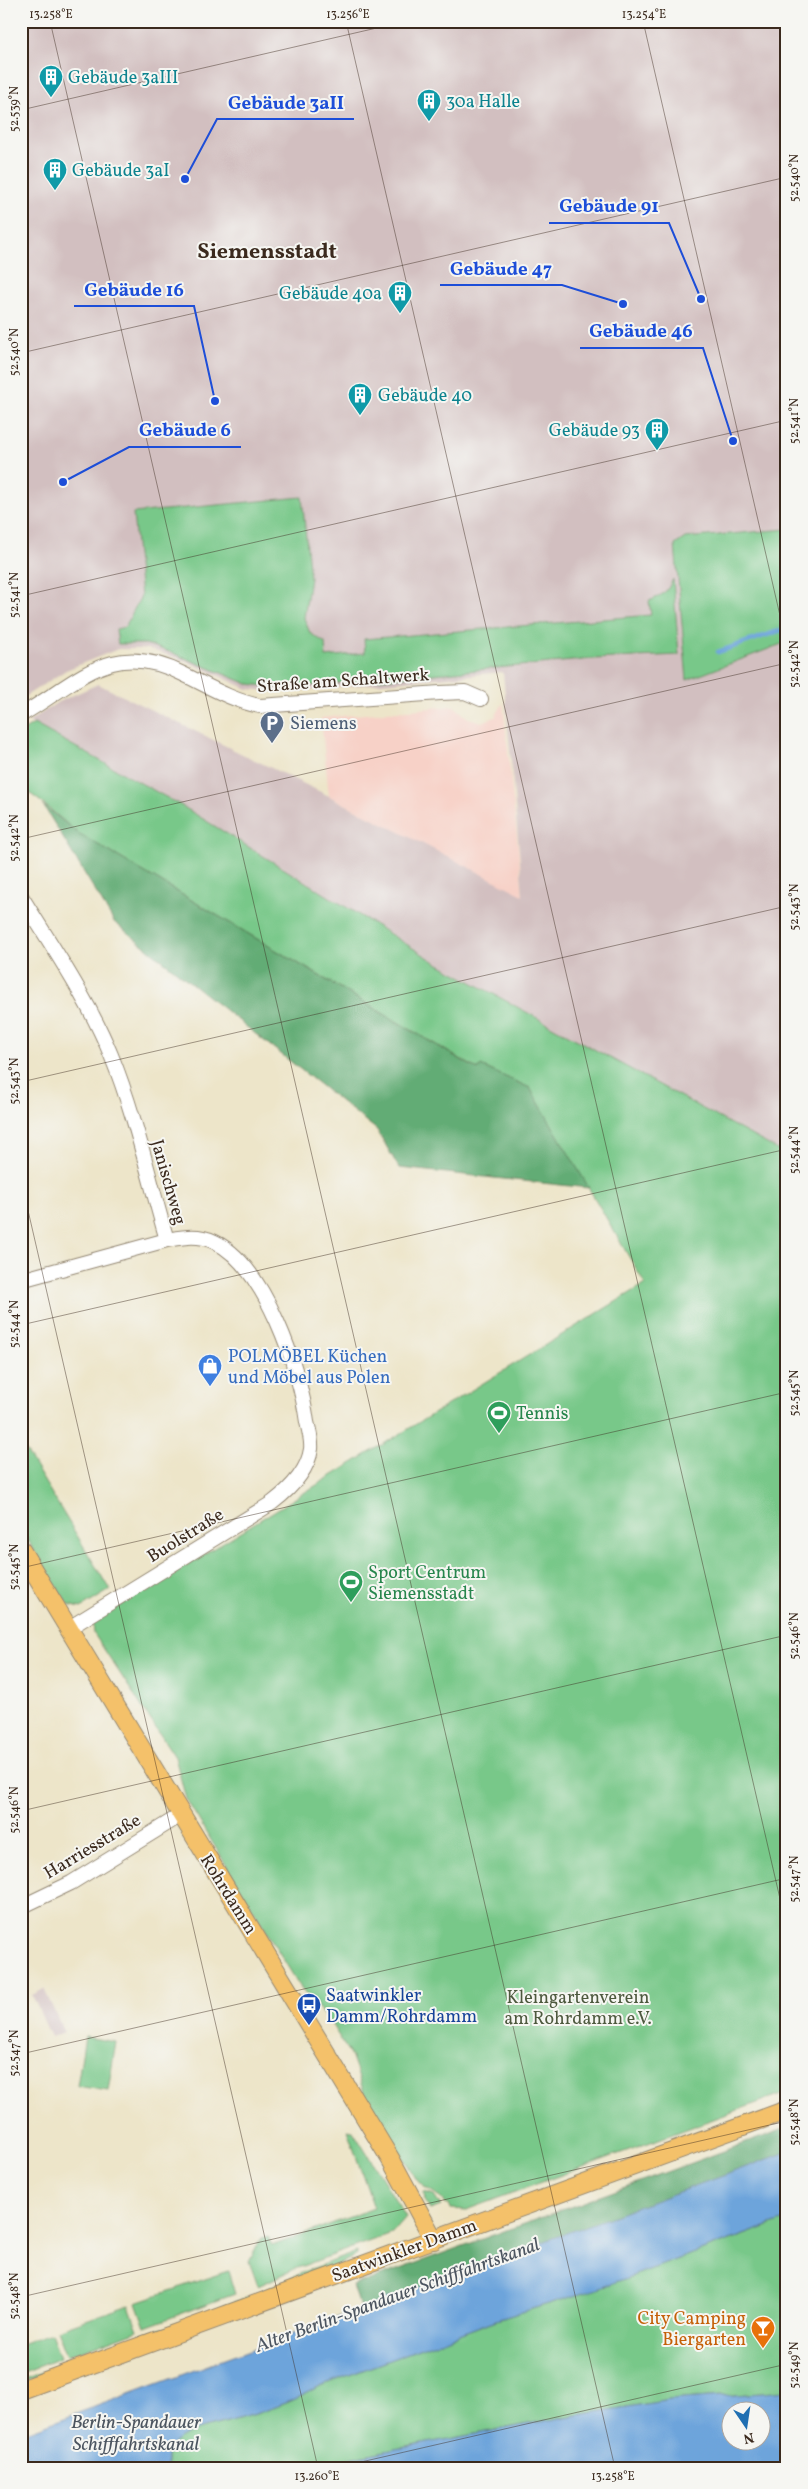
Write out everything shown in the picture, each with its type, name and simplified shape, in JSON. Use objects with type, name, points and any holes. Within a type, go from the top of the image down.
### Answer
[{"type":"main road","name":"Rohrdamm","points":[[21,1550],[391,2160],[434,2240]]},
{"type":"main road","name":"Saatwinkler Damm","points":[[21,2390],[787,2110]]},
{"type":"street","name":"Straße am Schaltwerk","points":[[21,715],[95,669],[109,663],[137,659],[167,666],[245,704],[260,706],[448,692],[465,692],[481,699]]},
{"type":"street","name":"Janischweg","points":[[21,896],[82,998],[111,1054],[121,1082],[167,1240],[190,1236],[216,1242],[241,1261],[259,1286],[290,1354],[304,1402],[311,1447],[308,1459]]},
{"type":"street","points":[[21,1280],[167,1240]]},
{"type":"street","name":"Buolstraße","points":[[69,1628],[272,1503],[292,1486],[308,1459]]},
{"type":"street","name":"Harriesstraße","points":[[21,1907],[71,1882],[181,1815]]},
{"type":"shaded area","points":[[21,21],[787,21],[787,1155],[437,963],[182,806],[29,722],[58,702],[98,684],[329,796],[523,895],[503,672],[284,692],[248,689],[186,661],[149,649],[118,649],[66,670],[21,699]]},
{"type":"shaded area","points":[[503,703],[523,896],[329,796],[321,718],[454,706],[468,718],[482,722],[495,717]]},
{"type":"shaded area","points":[[44,1989],[64,2032],[51,2037],[32,1995]]},
{"type":"green space","points":[[302,497],[310,578],[304,618],[310,633],[325,643],[326,657],[365,653],[364,639],[651,615],[649,601],[664,593],[673,579],[679,655],[593,659],[285,688],[248,684],[146,644],[118,644],[116,629],[125,627],[141,596],[133,513]]},
{"type":"green space","points":[[787,529],[787,642],[687,680],[675,545],[685,538]]},
{"type":"green space","name":"Kleingartenverein am Rohrdamm e.V.","points":[[34,724],[182,806],[437,963],[787,1155],[787,2092],[466,2210],[451,2209],[448,2204],[445,2205],[436,2194],[417,2180],[365,2095],[352,2058],[329,2020],[302,1990],[186,1799],[175,1757],[94,1634],[93,1622],[645,1284],[530,1088],[481,1066],[479,1070],[78,833],[21,788],[21,732]]},
{"type":"green space","points":[[43,805],[78,833],[478,1070],[481,1066],[530,1088],[589,1188],[399,1168],[377,1130],[114,922]]},
{"type":"green space","points":[[21,1443],[110,1590],[81,1608],[68,1605],[21,1529]]},
{"type":"green space","points":[[85,2037],[116,2042],[108,2091],[77,2086]]},
{"type":"green space","points":[[787,2128],[787,2152],[361,2310],[353,2286]]},
{"type":"green space","points":[[347,2130],[353,2131],[406,2217],[392,2233],[297,2268],[258,2286],[249,2261],[261,2238],[268,2236],[272,2246],[374,2208]]},
{"type":"green space","points":[[424,2192],[434,2195],[441,2206],[430,2210],[425,2202]]},
{"type":"green space","points":[[782,2221],[787,2227],[787,2391],[670,2400],[565,2417],[296,2468],[168,2468],[167,2458],[171,2445],[192,2432],[275,2407],[298,2398],[320,2386],[496,2320],[597,2289]]},
{"type":"green space","points":[[357,2252],[357,2255],[322,2273],[265,2293],[263,2291],[308,2270]]},
{"type":"green space","points":[[228,2271],[235,2294],[145,2327],[136,2302]]},
{"type":"green space","points":[[248,2297],[249,2300],[21,2383],[21,2380]]},
{"type":"green space","points":[[129,2305],[138,2330],[67,2356],[57,2330]]},
{"type":"green space","points":[[51,2333],[60,2358],[21,2373],[21,2344]]},
{"type":"water","name":"Berlin-Spandauer Schifffahrtskanal","points":[[787,2152],[787,2219],[597,2289],[496,2320],[320,2386],[277,2406],[185,2435],[171,2445],[167,2458],[168,2468],[21,2468],[21,2434]]},
{"type":"water","points":[[787,2391],[787,2468],[296,2468],[565,2417],[670,2400]]},
{"type":"waterway","points":[[718,652],[787,628]]},
{"type":"place","name":"Gebäude 3aIII","points":[[51,98]]},
{"type":"place","name":"30a Halle","points":[[429,122]]},
{"type":"place","name":"Gebäude 3aII","points":[[185,179]]},
{"type":"place","name":"Gebäude 3aI","points":[[55,191]]},
{"type":"place","name":"Gebäude 91","points":[[701,299]]},
{"type":"place","name":"Gebäude 47","points":[[623,304]]},
{"type":"place","name":"Gebäude 40a","points":[[400,314]]},
{"type":"place","name":"Gebäude 16","points":[[215,401]]},
{"type":"place","name":"Gebäude 40","points":[[360,416]]},
{"type":"place","name":"Gebäude 46","points":[[733,441]]},
{"type":"place","name":"Gebäude 93","points":[[657,451]]},
{"type":"place","name":"Gebäude 6","points":[[63,482]]},
{"type":"place","name":"Siemens","points":[[272,744]]},
{"type":"place","name":"POLMÖBEL Küchen und Möbel aus Polen","points":[[210,1387]]},
{"type":"place","name":"Tennis","points":[[499,1434]]},
{"type":"place","name":"Sport Centrum Siemensstadt","points":[[351,1603]]},
{"type":"place","name":"Saatwinkler Damm/Rohrdamm","points":[[309,2026]]},
{"type":"place","name":"City Camping Biergarten","points":[[763,2349]]},
{"type":"district","name":"Siemensstadt","points":[[267,250]]},
{"type":"water label","name":"Alter Berlin-Spandauer Schifffahrtskanal","points":[[397,2294]]}]
